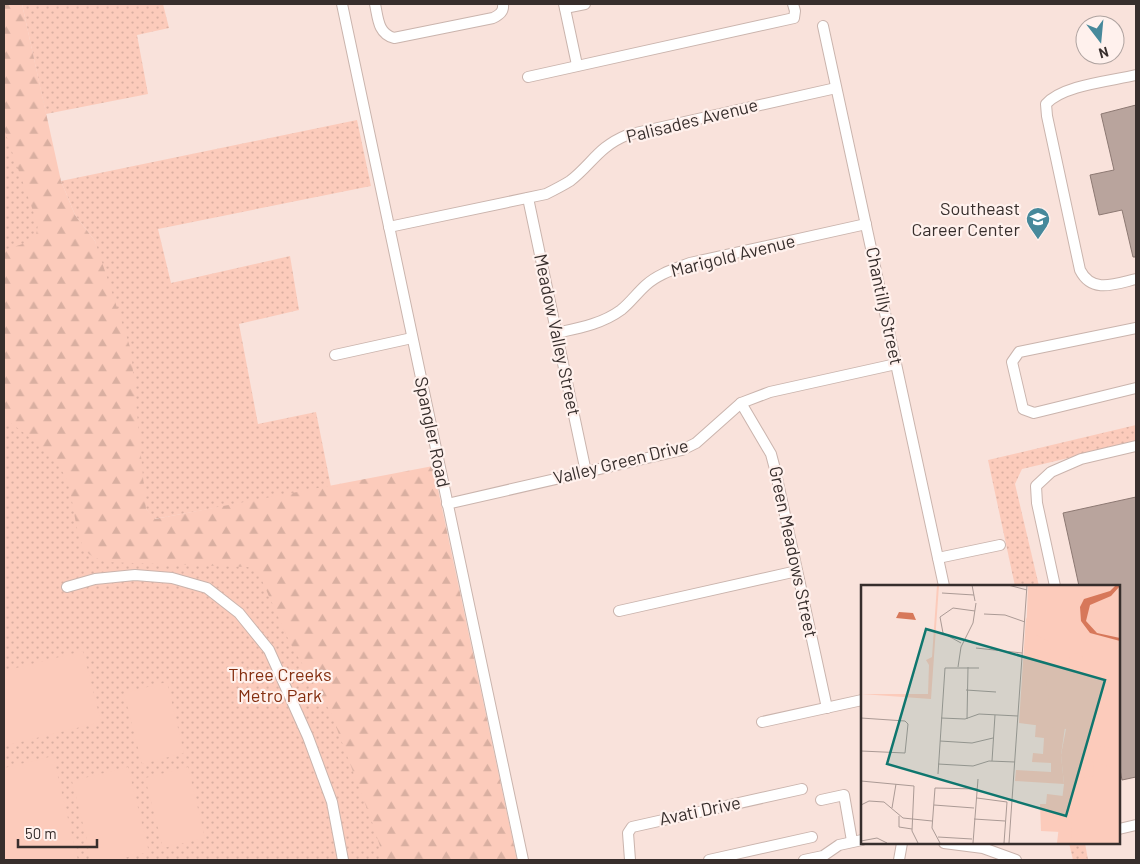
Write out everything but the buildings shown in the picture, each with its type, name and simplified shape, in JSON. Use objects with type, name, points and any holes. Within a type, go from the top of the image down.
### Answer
[{"type":"street","name":"Spangler Road","points":[[342,4],[523,860]]},
{"type":"street","points":[[375,4],[381,31],[387,36],[394,38],[493,18],[500,14],[504,7],[503,4]]},
{"type":"street","points":[[577,65],[564,6],[585,4]]},
{"type":"street","points":[[528,77],[794,18],[794,4]]},
{"type":"street","name":"Chantilly Street","points":[[823,26],[944,585]]},
{"type":"street","points":[[1136,75],[1064,91],[1052,97],[1046,104],[1082,275],[1085,280],[1106,286],[1136,279]]},
{"type":"street","name":"Palisades Avenue","points":[[389,227],[546,194],[571,180],[605,147],[627,135],[836,88]]},
{"type":"street","name":"Meadow Valley Street","points":[[528,198],[586,472]]},
{"type":"street","name":"Marigold Avenue","points":[[556,333],[605,320],[623,309],[646,284],[690,263],[866,224]]},
{"type":"street","points":[[1136,328],[1019,352],[1012,362],[1023,409],[1034,413],[1136,388]]},
{"type":"street","points":[[335,355],[412,338]]},
{"type":"street","name":"Valley Green Drive","points":[[447,504],[682,450],[696,443],[710,432],[741,403],[770,392],[896,364]]},
{"type":"street","name":"Green Meadows Street","points":[[741,403],[771,454],[827,708]]},
{"type":"street","points":[[1056,585],[1037,503],[1036,486],[1051,472],[1082,459],[1136,446]]},
{"type":"street","points":[[938,558],[1000,546]]},
{"type":"street","points":[[619,611],[797,571]]},
{"type":"street","points":[[67,587],[95,579],[135,575],[172,578],[208,588],[239,613],[269,650],[308,738],[332,802],[343,860]]},
{"type":"street","points":[[762,722],[861,700]]},
{"type":"street","name":"Avati Drive","points":[[630,860],[628,833],[632,827],[802,790]]},
{"type":"street","points":[[804,860],[823,858],[839,845],[857,841],[844,795],[821,800]]},
{"type":"street","points":[[1120,829],[1136,825]]},
{"type":"street","points":[[709,860],[812,837]]},
{"type":"street","points":[[898,860],[902,844]]},
{"type":"street","points":[[957,844],[984,846],[1016,860]]},
{"type":"green space","name":"Three Creeks Metro Park","points":[[4,4],[15,4],[139,529],[415,489],[501,860],[4,860]]},
{"type":"green space","points":[[4,4],[22,4],[61,181],[75,215],[95,241],[131,350],[146,509],[155,519],[433,466],[517,860],[380,860],[380,846],[372,822],[331,713],[290,643],[259,574],[248,567],[105,562],[92,556],[83,546],[79,537],[71,494],[60,468],[38,444],[4,418],[4,250],[35,240],[38,225],[4,129]]},
{"type":"green space","points":[[22,4],[163,4],[169,28],[137,35],[148,94],[46,114]]},
{"type":"green space","points":[[357,120],[371,186],[158,229],[171,283],[290,256],[299,310],[239,324],[258,424],[316,412],[331,487],[154,519],[146,509],[95,241],[75,215],[61,181]]},
{"type":"green space","points":[[1136,425],[1136,442],[1022,469],[1015,484],[1039,585],[1015,585],[988,460]]},
{"type":"green space","points":[[83,651],[101,722],[4,746],[4,671]]},
{"type":"green space","points":[[167,682],[184,753],[142,764],[124,693]]},
{"type":"green space","points":[[53,756],[78,860],[4,860],[4,768]]},
{"type":"green space","points":[[128,767],[149,852],[115,860],[92,860],[72,781]]},
{"type":"green space","points":[[188,767],[205,838],[163,848],[145,778]]},
{"type":"green space","points":[[1069,844],[1085,844],[1088,860],[1073,860]]},
{"type":"place","name":"Southeast Career Center","points":[[1038,240]]}]
